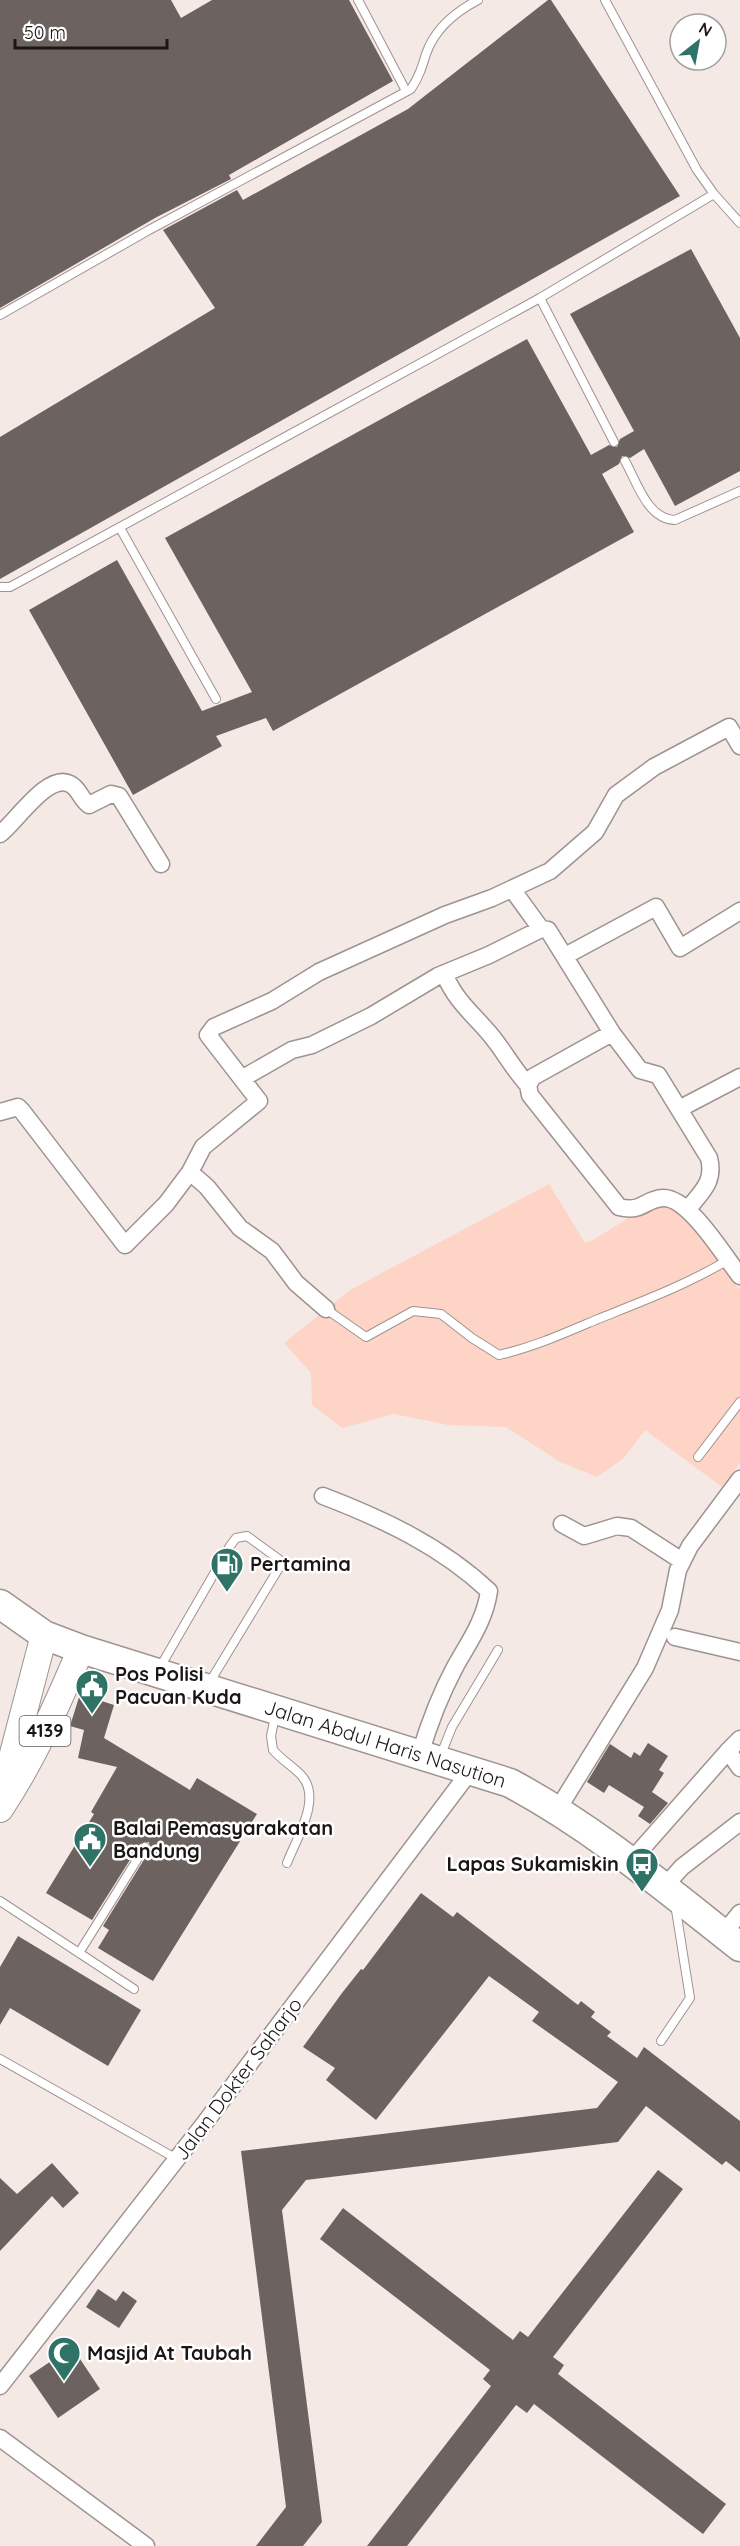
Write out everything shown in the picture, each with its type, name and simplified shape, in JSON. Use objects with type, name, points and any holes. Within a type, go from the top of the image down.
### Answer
[{"type":"highway","name":"Jalan Abdul Haris Nasution","points":[[0,1604],[44,1635],[81,1649],[510,1784],[558,1809],[631,1861],[668,1891],[734,1931]]},
{"type":"main road","name":"4139","points":[[0,1807],[44,1635]]},
{"type":"main road","name":"4139","points":[[0,1807],[24,1772],[44,1734],[81,1649]]},
{"type":"street","points":[[0,1112],[11,1107],[18,1107],[22,1111],[125,1245],[165,1204],[190,1172],[203,1147],[259,1101],[208,1035],[214,1027],[272,1001],[319,972],[550,871],[596,832],[616,795],[654,767],[729,727],[740,746]]},
{"type":"street","points":[[0,834],[47,786],[64,781],[73,785],[89,805],[111,795],[119,796],[161,864]]},
{"type":"street","points":[[512,889],[541,929]]},
{"type":"street","points":[[565,956],[656,907],[680,948],[740,911]]},
{"type":"street","points":[[243,1078],[291,1050],[312,1045],[370,1016],[405,993],[444,974],[489,956],[541,929],[548,930],[612,1033],[640,1070],[658,1076],[710,1158],[712,1172],[709,1182],[688,1209]]},
{"type":"street","points":[[444,974],[455,998],[489,1033],[514,1070],[528,1085],[530,1095],[619,1207],[633,1210],[660,1198],[673,1198],[688,1209],[740,1276]]},
{"type":"street","points":[[528,1085],[533,1077],[612,1033]]},
{"type":"street","points":[[679,1109],[740,1077]]},
{"type":"street","points":[[190,1172],[207,1187],[240,1228],[272,1251],[296,1283],[326,1310]]},
{"type":"street","points":[[558,1809],[650,1657],[670,1610],[682,1561],[740,1479]]},
{"type":"street","points":[[323,1496],[410,1533],[465,1568],[489,1591],[487,1610],[429,1723],[429,1757]]},
{"type":"street","points":[[562,1524],[584,1536],[617,1526],[631,1528],[682,1561]]},
{"type":"street","points":[[675,1636],[740,1652]]},
{"type":"street","points":[[734,1745],[740,1768]]},
{"type":"street","points":[[631,1861],[734,1745]]},
{"type":"street","name":"Jalan Dokter Saharjo","points":[[0,2386],[177,2159],[471,1770]]},
{"type":"street","points":[[668,1891],[682,1867],[740,1822]]},
{"type":"street","points":[[0,2438],[136,2543]]},
{"type":"lane","points":[[358,0],[406,91]]},
{"type":"lane","points":[[0,315],[149,230],[406,91],[420,76],[427,51],[437,34],[450,18],[478,0]]},
{"type":"lane","points":[[605,0],[698,170],[714,194],[740,223]]},
{"type":"lane","points":[[0,588],[10,587],[120,528],[540,298],[714,194]]},
{"type":"lane","points":[[540,298],[614,442]]},
{"type":"lane","points":[[625,461],[654,513],[663,520],[675,520],[740,491]]},
{"type":"lane","points":[[120,528],[216,699]]},
{"type":"lane","points":[[326,1310],[366,1337],[412,1311],[441,1314],[499,1355],[534,1346],[656,1298],[696,1279],[728,1260]]},
{"type":"lane","points":[[698,1457],[740,1402]]},
{"type":"lane","points":[[158,1672],[230,1546],[236,1538],[247,1536],[274,1552],[280,1560],[279,1568],[206,1688]]},
{"type":"lane","points":[[429,1757],[452,1727],[498,1650]]},
{"type":"lane","points":[[277,1710],[271,1736],[273,1750],[303,1776],[310,1790],[310,1802],[287,1863]]},
{"type":"lane","points":[[79,1953],[145,1847]]},
{"type":"lane","points":[[662,2041],[690,1998],[668,1891]]},
{"type":"lane","points":[[0,1902],[134,1989]]},
{"type":"lane","points":[[0,2059],[177,2159]]},
{"type":"shaded area","points":[[549,1184],[585,1243],[657,1200],[683,1215],[740,1290],[740,1463],[722,1487],[645,1430],[624,1458],[597,1477],[560,1462],[506,1427],[448,1425],[394,1414],[342,1428],[312,1405],[311,1373],[284,1343],[350,1290]]},
{"type":"building","points":[[0,0],[171,0],[181,18],[212,0],[349,0],[393,81],[229,175],[231,179],[155,218],[0,308]]},
{"type":"building","points":[[548,0],[551,0],[680,196],[0,579],[0,437],[215,308],[163,230],[237,190],[243,200],[408,109]]},
{"type":"building","points":[[691,249],[740,338],[740,471],[675,506],[644,449],[630,458],[622,456],[619,464],[602,474],[634,532],[273,731],[266,718],[216,736],[222,746],[133,795],[29,610],[117,560],[202,711],[252,692],[165,538],[527,339],[591,455],[609,445],[617,447],[620,439],[634,431],[570,314]]},
{"type":"building","points":[[80,1694],[114,1705],[104,1738],[190,1790],[197,1778],[257,1814],[153,1981],[98,1948],[109,1930],[103,1926],[150,1850],[149,1842],[140,1844],[92,1920],[46,1893],[94,1814],[91,1812],[117,1767],[78,1758],[84,1730],[70,1726]]},
{"type":"building","points":[[648,1743],[668,1756],[659,1770],[664,1773],[652,1792],[668,1803],[650,1824],[638,1816],[644,1807],[609,1785],[604,1793],[587,1782],[610,1744],[631,1758],[634,1752],[640,1756]]},
{"type":"building","points":[[421,1893],[453,1917],[457,1912],[578,2005],[581,2001],[595,2012],[591,2017],[611,2032],[607,2036],[637,2058],[644,2047],[740,2121],[740,2172],[726,2161],[722,2165],[646,2106],[618,2142],[306,2180],[282,2210],[322,2522],[303,2546],[256,2546],[286,2507],[241,2151],[597,2108],[618,2082],[532,2021],[539,2012],[489,1976],[376,2120],[326,2080],[335,2068],[303,2047],[342,1993],[361,1969],[363,1970]]},
{"type":"building","points":[[18,1936],[141,2010],[108,2066],[10,2008],[0,2025],[0,1967]]},
{"type":"building","points":[[52,2163],[79,2193],[63,2208],[52,2196],[0,2251],[0,2178],[17,2194]]},
{"type":"building","points":[[658,2170],[683,2189],[553,2357],[564,2365],[558,2374],[726,2504],[703,2534],[534,2404],[527,2413],[516,2405],[407,2546],[367,2546],[491,2386],[483,2379],[490,2370],[320,2239],[343,2208],[513,2340],[520,2331],[528,2337]]},
{"type":"building","points":[[98,2289],[116,2301],[123,2291],[137,2301],[119,2328],[86,2307]]},
{"type":"building","name":"Masjid At Taubah","points":[[72,2347],[100,2389],[58,2418],[29,2376]]},
{"type":"place","name":"Pertamina","points":[[227,1593]]},
{"type":"place","name":"Pos Polisi Pacuan Kuda","points":[[92,1715]]},
{"type":"place","name":"Balai Pemasyarakatan Bandung","points":[[90,1868]]},
{"type":"place","name":"Lapas Sukamiskin","points":[[642,1893]]},
{"type":"place","name":"Masjid At Taubah","points":[[64,2382]]}]
